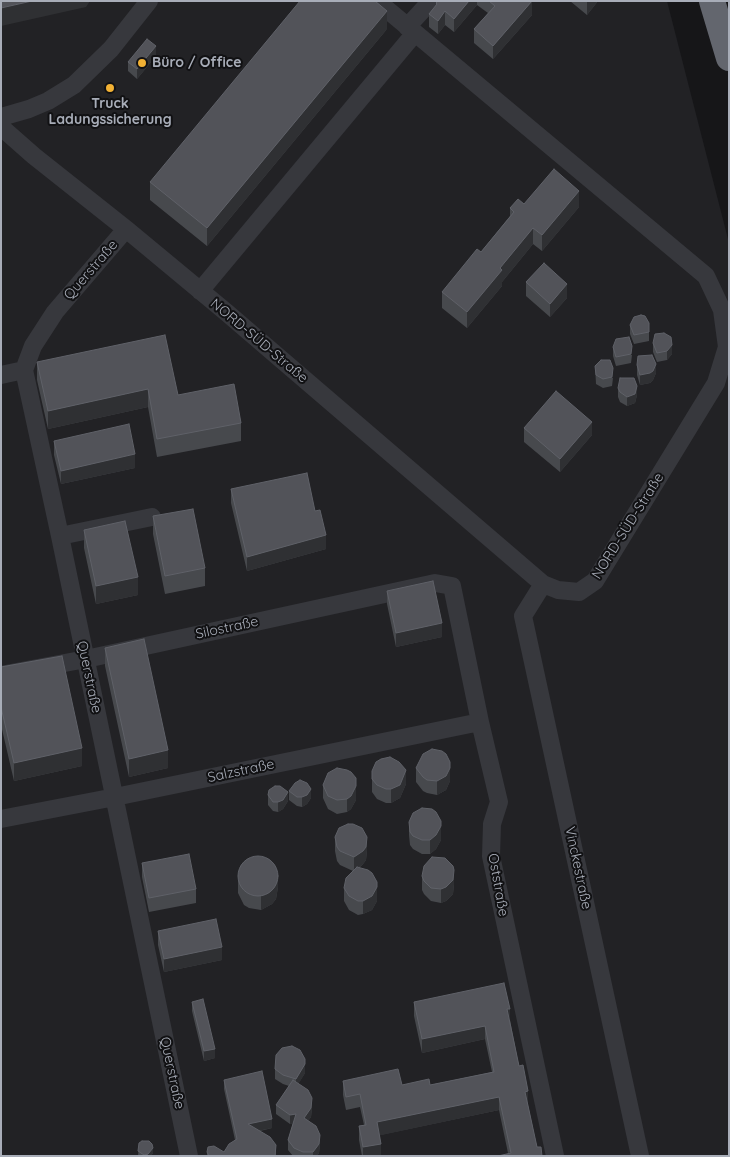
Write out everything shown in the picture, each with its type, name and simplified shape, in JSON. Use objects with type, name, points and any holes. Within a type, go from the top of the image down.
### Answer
[{"type":"highway","points":[[712,1],[729,58]]},
{"type":"lane","points":[[1,117],[48,101],[74,84],[111,49],[149,1]]},
{"type":"lane","name":"NORD-SÜD-Straße","points":[[1,127],[200,291],[543,584],[558,590],[578,592],[595,582],[716,383],[727,347],[722,310],[706,276],[377,1]]},
{"type":"lane","points":[[200,291],[411,30],[432,1]]},
{"type":"lane","points":[[1,143],[20,144]]},
{"type":"lane","name":"Querstraße","points":[[126,229],[55,312],[32,346],[24,370],[189,1156]]},
{"type":"lane","points":[[1,375],[24,370]]},
{"type":"lane","points":[[60,536],[152,517]]},
{"type":"lane","name":"Silostraße","points":[[1,675],[86,660],[435,582],[452,586]]},
{"type":"lane","name":"Vinckestraße","points":[[543,584],[523,616],[640,1156]]},
{"type":"lane","name":"Oststraße","points":[[452,586],[480,722],[499,802],[492,824],[491,856],[555,1156]]},
{"type":"lane","name":"Salzstraße","points":[[1,819],[480,722]]},
{"type":"shaded area","points":[[1,1],[667,1],[729,243],[729,1156],[1,1156]]},
{"type":"building","points":[[1,1],[32,1],[1,8]]},
{"type":"building","points":[[300,1],[375,1],[387,11],[207,228],[150,182]]},
{"type":"building","points":[[438,1],[469,1],[454,19],[445,11],[438,21],[429,14]]},
{"type":"building","points":[[489,1],[532,1],[493,46],[474,29],[495,6]]},
{"type":"building","points":[[147,39],[156,46],[137,69],[128,62]]},
{"type":"building","points":[[554,169],[579,191],[542,235],[533,228],[500,268],[502,270],[467,312],[442,292],[477,249],[481,252],[514,212],[510,208],[518,199],[524,204]]},
{"type":"building","points":[[544,263],[567,284],[550,304],[526,282]]},
{"type":"building","points":[[645,316],[649,323],[649,332],[634,335],[630,325],[634,317]]},
{"type":"building","points":[[664,333],[671,337],[672,345],[667,351],[657,353],[653,343],[655,334]]},
{"type":"building","points":[[165,335],[178,395],[234,384],[241,423],[157,439],[148,389],[48,411],[37,362]]},
{"type":"building","points":[[629,337],[632,346],[631,354],[616,357],[613,347],[616,339]]},
{"type":"building","points":[[652,355],[656,364],[653,371],[640,375],[637,365],[638,356]]},
{"type":"building","points":[[601,360],[610,360],[613,368],[612,377],[603,379],[596,375],[595,366]]},
{"type":"building","points":[[620,378],[634,378],[637,386],[635,394],[627,397],[620,392],[618,388]]},
{"type":"building","points":[[556,391],[592,422],[560,459],[524,428]]},
{"type":"building","points":[[129,424],[135,454],[61,471],[54,441]]},
{"type":"building","points":[[307,473],[315,511],[320,510],[326,535],[247,557],[231,489]]},
{"type":"building","points":[[193,509],[205,568],[165,576],[153,516]]},
{"type":"building","points":[[125,521],[138,577],[96,586],[84,530]]},
{"type":"building","points":[[433,581],[442,623],[396,633],[387,591]]},
{"type":"building","points":[[144,639],[168,750],[129,759],[105,648]]},
{"type":"building","points":[[62,656],[82,748],[14,763],[1,707],[1,667]]},
{"type":"building","points":[[432,749],[442,751],[450,762],[450,768],[446,776],[437,781],[427,780],[416,768],[423,754]]},
{"type":"building","points":[[390,757],[399,762],[406,770],[400,785],[386,789],[377,785],[372,779],[372,771],[376,762]]},
{"type":"building","points":[[337,768],[351,772],[356,778],[356,786],[351,796],[347,799],[337,800],[328,796],[323,785],[328,773]]},
{"type":"building","points":[[300,780],[307,783],[311,789],[307,795],[297,797],[289,791]]},
{"type":"building","points":[[275,786],[280,786],[288,792],[283,800],[278,802],[273,802],[268,795],[269,790]]},
{"type":"building","points":[[422,808],[432,809],[441,821],[441,826],[436,835],[430,840],[422,840],[413,836],[410,832],[409,822],[413,813]]},
{"type":"building","points":[[348,824],[362,828],[367,837],[366,847],[354,857],[340,851],[335,837],[339,828]]},
{"type":"building","points":[[189,854],[196,889],[149,898],[142,863]]},
{"type":"building","points":[[258,856],[272,862],[278,876],[272,890],[258,896],[244,890],[238,876],[244,862]]},
{"type":"building","points":[[432,857],[445,858],[453,866],[453,880],[441,889],[431,888],[422,876],[424,866]]},
{"type":"building","points":[[357,867],[372,873],[377,882],[377,887],[372,896],[363,901],[358,901],[349,896],[344,888],[346,878]]},
{"type":"building","points":[[216,919],[222,947],[164,959],[158,931]]},
{"type":"building","points":[[504,983],[510,1009],[507,1009],[519,1066],[523,1065],[528,1091],[525,1092],[537,1147],[541,1147],[542,1156],[498,1156],[511,1153],[499,1097],[377,1122],[381,1144],[363,1147],[359,1126],[366,1125],[360,1094],[346,1097],[343,1081],[398,1069],[402,1085],[429,1079],[430,1085],[494,1072],[485,1026],[422,1039],[414,1002]]},
{"type":"building","points":[[203,999],[215,1049],[204,1051],[192,1002]]},
{"type":"building","points":[[292,1046],[300,1050],[305,1059],[305,1064],[296,1079],[283,1075],[275,1069],[276,1055],[282,1048]]},
{"type":"building","points":[[262,1071],[272,1119],[248,1124],[270,1137],[276,1145],[275,1156],[209,1156],[207,1152],[208,1147],[214,1146],[224,1152],[229,1144],[237,1139],[224,1080]]},
{"type":"building","points":[[293,1080],[308,1090],[312,1098],[311,1108],[304,1118],[316,1126],[320,1135],[319,1144],[313,1152],[303,1152],[294,1148],[288,1140],[296,1114],[290,1115],[276,1105]]},
{"type":"building","points":[[149,1141],[152,1144],[153,1148],[148,1154],[144,1155],[138,1151],[139,1143]]},
{"type":"place","name":"Büro / Office","points":[[142,63]]},
{"type":"place","name":"Truck Ladungssicherung","points":[[110,88]]}]
